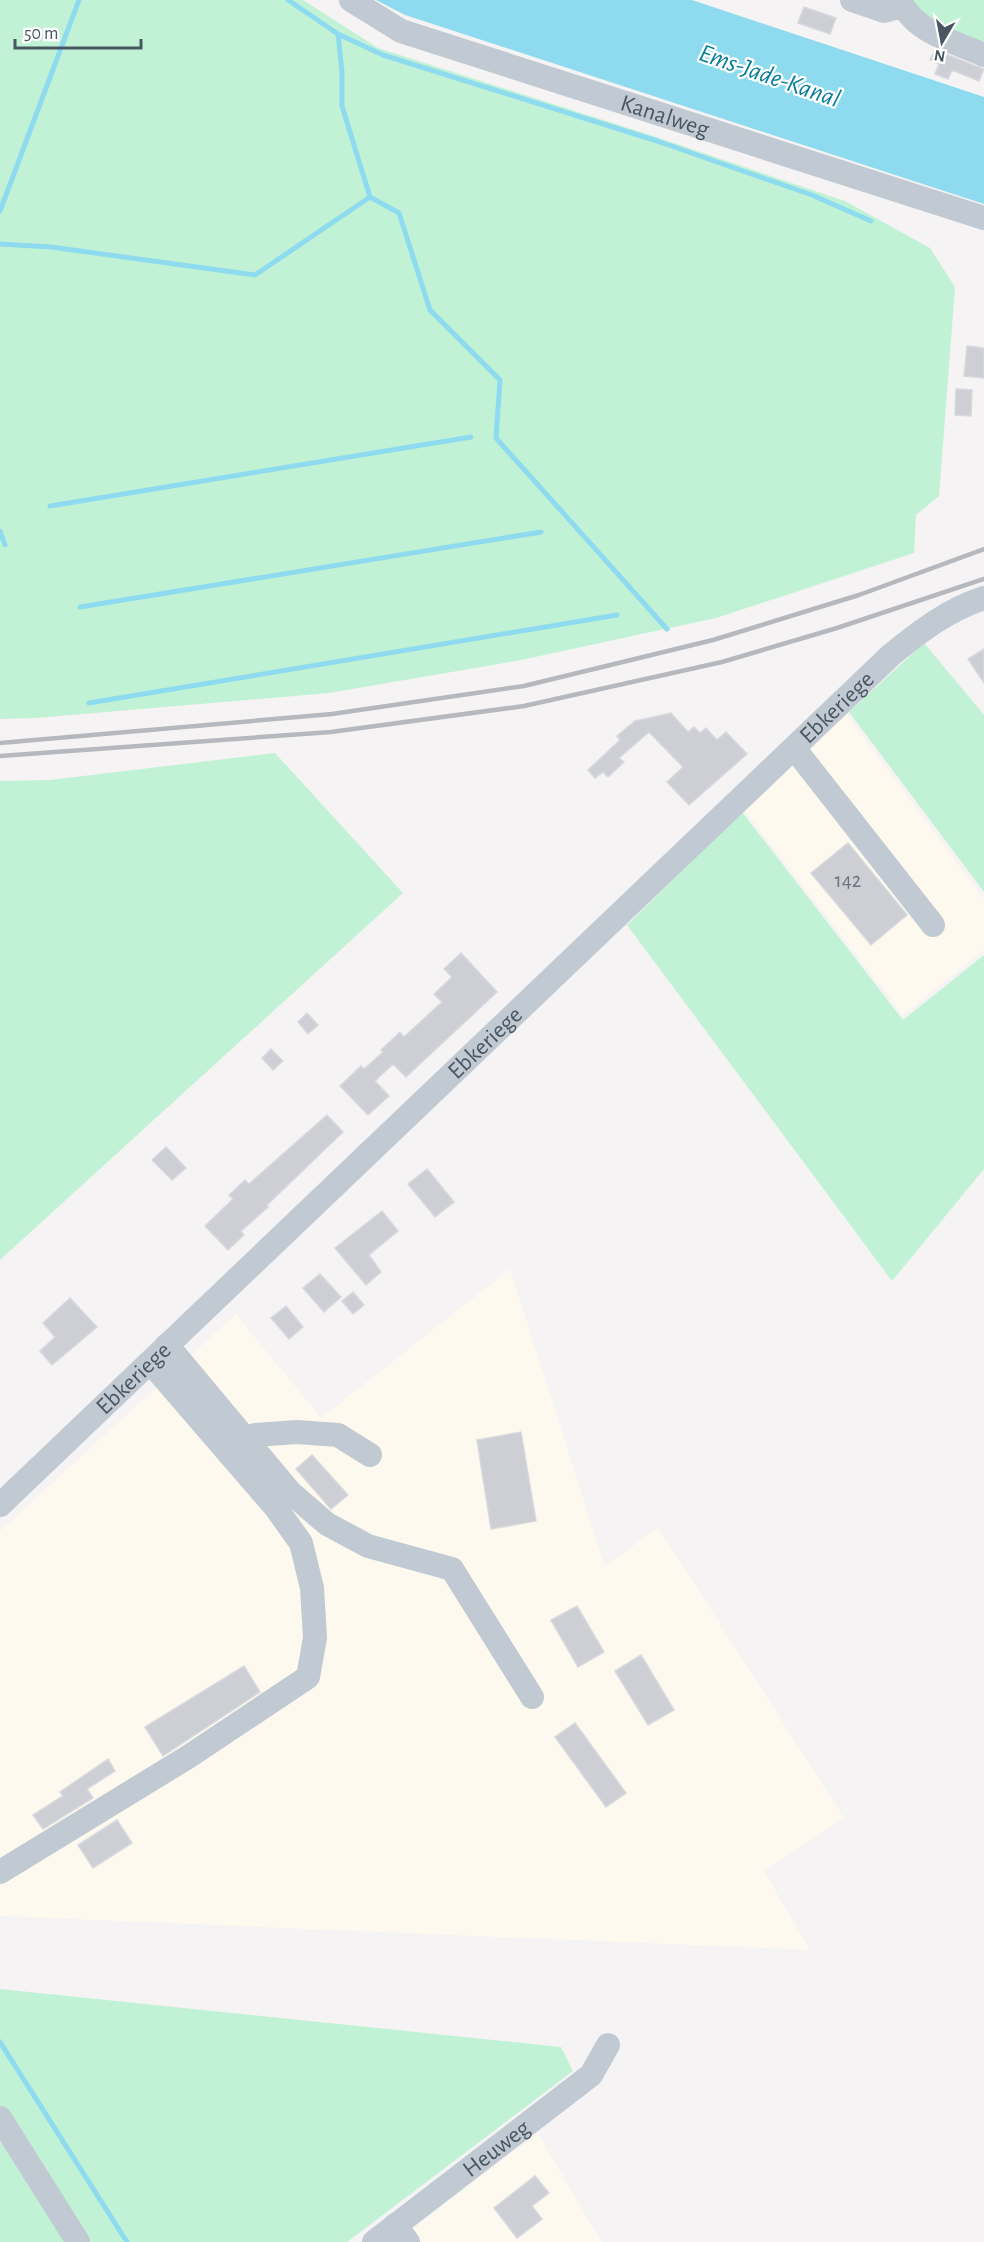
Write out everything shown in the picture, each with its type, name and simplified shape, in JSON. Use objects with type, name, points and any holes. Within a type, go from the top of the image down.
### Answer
[{"type":"street","name":"Kanalweg","points":[[351,0],[400,31],[984,218]]},
{"type":"street","points":[[852,0],[884,12],[901,3],[911,19],[922,28],[984,54]]},
{"type":"street","name":"Ebkeriege","points":[[0,1505],[891,655],[919,632],[944,616],[984,598]]},
{"type":"street","points":[[794,748],[933,925]]},
{"type":"street","points":[[167,1345],[290,1492],[327,1524],[368,1546],[452,1569],[532,1697]]},
{"type":"street","points":[[0,1872],[188,1757],[308,1677],[315,1638],[312,1588],[301,1543],[276,1508],[150,1362]]},
{"type":"street","points":[[246,1440],[255,1435],[297,1432],[338,1435],[370,1455]]},
{"type":"street","name":"Heuweg","points":[[374,2242],[402,2234],[591,2075],[608,2045]]},
{"type":"street","points":[[0,2118],[78,2242]]},
{"type":"shaded area","points":[[846,714],[984,899],[984,950],[903,1015],[745,811]]},
{"type":"shaded area","points":[[510,1269],[605,1567],[658,1527],[844,1818],[764,1871],[810,1950],[0,1916],[0,1531],[236,1314],[321,1418]]},
{"type":"shaded area","points":[[538,2133],[601,2242],[395,2242]]},
{"type":"green space","points":[[0,0],[303,0],[378,48],[647,134],[845,201],[930,248],[955,287],[939,496],[916,515],[914,553],[716,618],[521,660],[329,693],[36,718],[0,719]]},
{"type":"green space","points":[[870,0],[984,0],[984,48]]},
{"type":"green space","points":[[924,643],[984,715],[984,892],[849,712]]},
{"type":"green space","points":[[275,753],[403,893],[0,1260],[0,781],[50,780]]},
{"type":"green space","points":[[742,812],[903,1020],[984,955],[984,1169],[892,1281],[627,925]]},
{"type":"green space","points":[[0,1989],[561,2047],[573,2071],[347,2242],[0,2242]]},
{"type":"water","name":"Ems-Jade-Kanal","points":[[376,0],[692,0],[984,97],[984,204],[405,15]]},
{"type":"building","points":[[804,7],[836,18],[830,34],[798,23]]},
{"type":"building","points":[[935,50],[984,69],[979,81],[952,70],[948,79],[935,74],[939,64],[930,60]]},
{"type":"building","points":[[967,346],[984,348],[984,378],[964,376]]},
{"type":"building","points":[[956,389],[972,390],[971,416],[955,415]]},
{"type":"building","points":[[984,649],[984,683],[968,659]]},
{"type":"building","points":[[671,713],[688,732],[694,727],[700,733],[706,728],[717,740],[726,732],[747,754],[689,805],[667,782],[683,767],[649,732],[619,758],[624,762],[608,777],[603,772],[595,778],[588,770],[620,740],[617,736],[635,721]]},
{"type":"building","points":[[848,843],[907,915],[871,945],[811,873]]},
{"type":"building","points":[[461,953],[497,992],[406,1077],[393,1064],[375,1081],[389,1096],[368,1115],[340,1086],[361,1066],[364,1069],[383,1052],[381,1050],[400,1032],[404,1037],[442,1002],[434,994],[452,977],[444,969]]},
{"type":"building","points":[[307,1013],[318,1025],[308,1034],[298,1022]]},
{"type":"building","points":[[271,1049],[283,1061],[273,1070],[262,1058]]},
{"type":"building","points":[[327,1115],[343,1132],[241,1231],[244,1235],[228,1250],[205,1226],[233,1199],[229,1195],[245,1180],[249,1184]]},
{"type":"building","points":[[166,1147],[186,1168],[172,1180],[152,1160]]},
{"type":"building","points":[[427,1169],[454,1202],[435,1217],[408,1184]]},
{"type":"building","points":[[382,1211],[398,1231],[369,1255],[381,1272],[366,1285],[335,1248]]},
{"type":"building","points":[[320,1274],[341,1297],[324,1312],[303,1288]]},
{"type":"building","points":[[353,1292],[364,1305],[353,1314],[342,1301]]},
{"type":"building","points":[[70,1298],[97,1327],[52,1365],[40,1351],[55,1337],[43,1323]]},
{"type":"building","points":[[286,1306],[303,1327],[289,1339],[271,1318]]},
{"type":"building","points":[[521,1432],[536,1521],[491,1529],[477,1440]]},
{"type":"building","points":[[312,1455],[348,1495],[331,1509],[296,1469]]},
{"type":"building","points":[[577,1606],[604,1652],[578,1667],[551,1620]]},
{"type":"building","points":[[641,1655],[674,1710],[648,1725],[615,1671]]},
{"type":"building","points":[[244,1666],[260,1692],[163,1756],[145,1727]]},
{"type":"building","points":[[575,1723],[626,1793],[606,1807],[555,1737]]},
{"type":"building","points":[[108,1759],[115,1771],[87,1789],[93,1798],[43,1829],[33,1815],[63,1796],[60,1792]]},
{"type":"building","points":[[117,1820],[132,1843],[93,1868],[78,1845]]},
{"type":"building","points":[[535,2176],[549,2193],[532,2206],[542,2219],[517,2238],[494,2208]]},
{"type":"waterway","points":[[0,211],[79,0]]},
{"type":"waterway","points":[[288,0],[338,34],[383,55],[657,141],[812,195],[871,221]]},
{"type":"waterway","points":[[338,34],[342,72],[342,106],[370,197],[399,213],[430,310],[500,380],[496,438],[667,629]]},
{"type":"waterway","points":[[0,244],[51,247],[255,275],[370,197]]},
{"type":"waterway","points":[[50,506],[471,437]]},
{"type":"waterway","points":[[0,531],[5,545]]},
{"type":"waterway","points":[[80,607],[541,532]]},
{"type":"waterway","points":[[89,703],[617,615]]},
{"type":"waterway","points":[[0,2042],[127,2242]]},
{"type":"railway","points":[[0,743],[332,714],[524,686],[713,640],[859,595],[984,549]]},
{"type":"railway","points":[[0,756],[331,732],[524,706],[722,662],[837,628],[984,579]]}]
